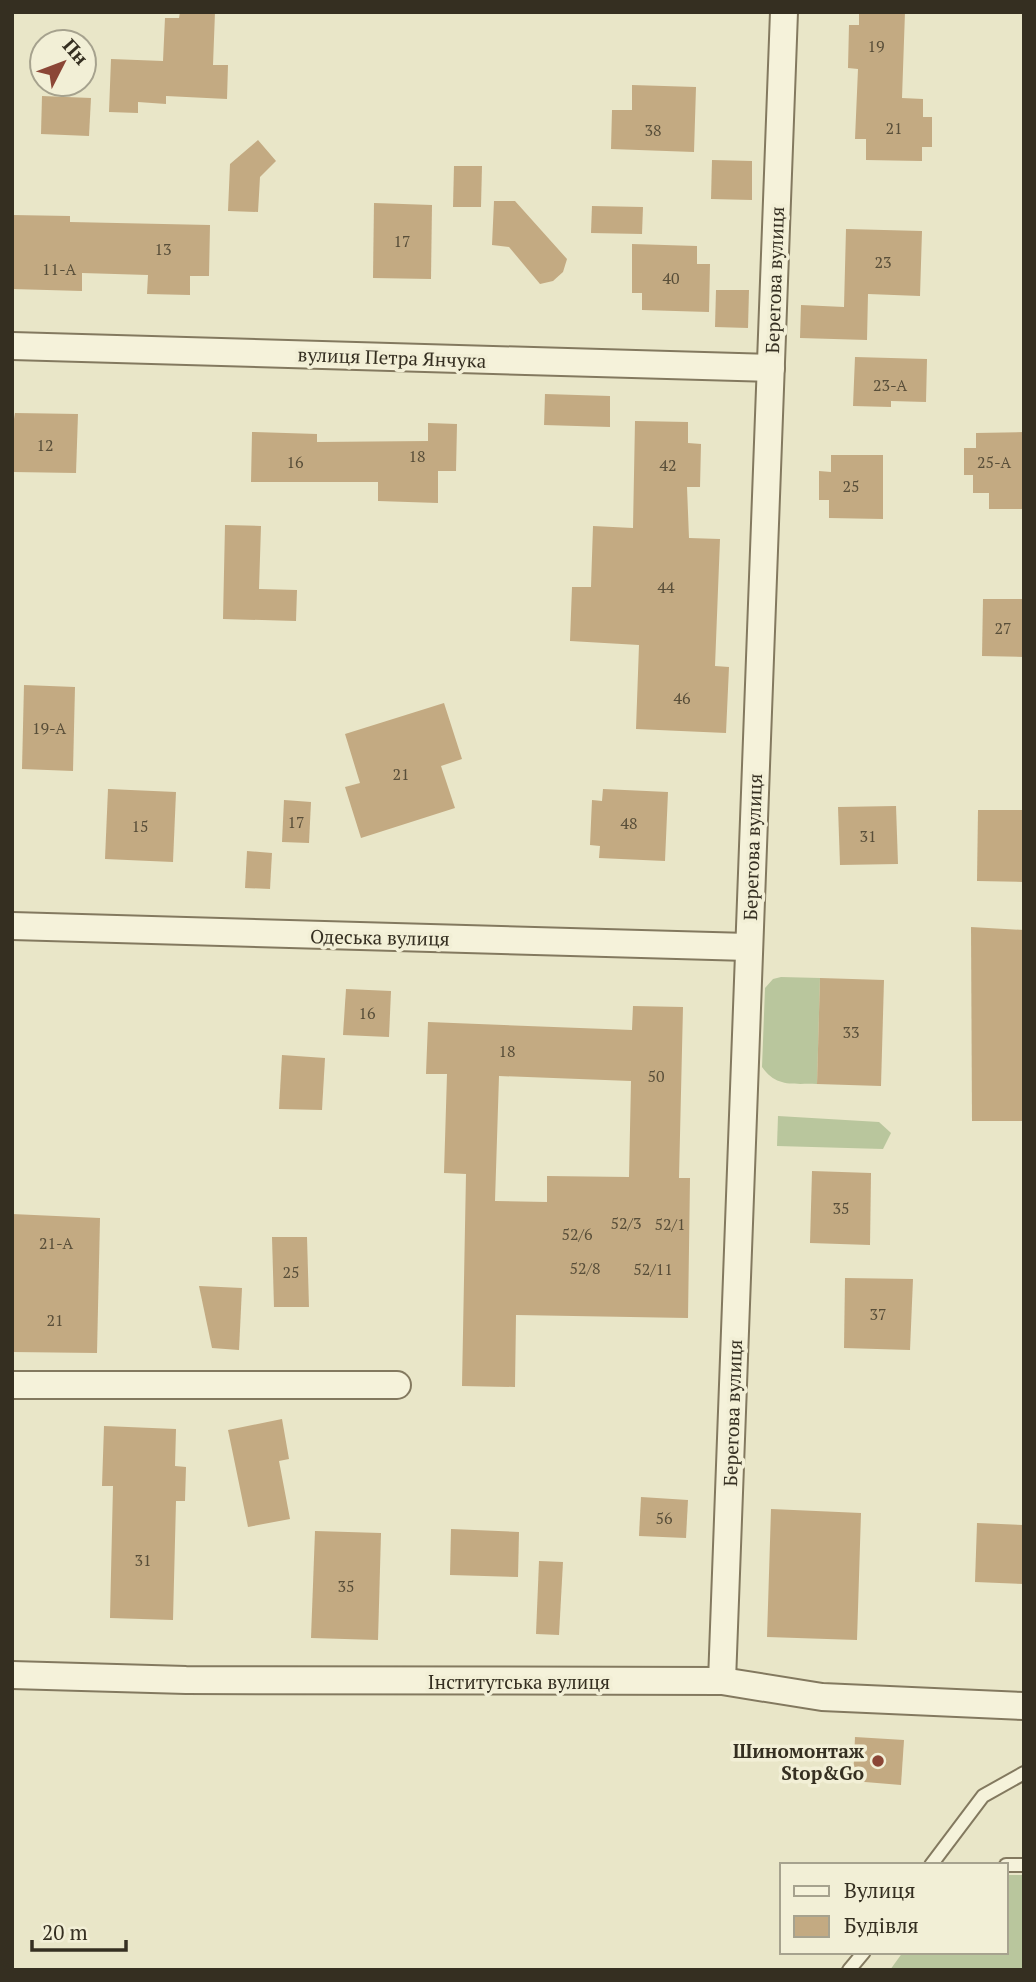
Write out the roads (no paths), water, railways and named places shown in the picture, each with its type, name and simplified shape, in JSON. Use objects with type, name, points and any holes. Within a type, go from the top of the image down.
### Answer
[{"type":"street","name":"Берегова вулиця","points":[[722,1681],[784,12]]},
{"type":"street","name":"вулиця Петра Янчука","points":[[12,346],[771,368]]},
{"type":"street","name":"Одеська вулиця","points":[[12,926],[748,947]]},
{"type":"street","points":[[12,1385],[397,1385]]},
{"type":"street","name":"Інститутська вулиця","points":[[12,1675],[186,1680],[722,1681],[822,1697],[1024,1706]]},
{"type":"lane","points":[[933,1863],[983,1796],[1024,1773]]},
{"type":"lane","points":[[849,1970],[862,1954]]},
{"type":"place","name":"Шиномонтаж Stop&Go","points":[[878,1761]]}]
